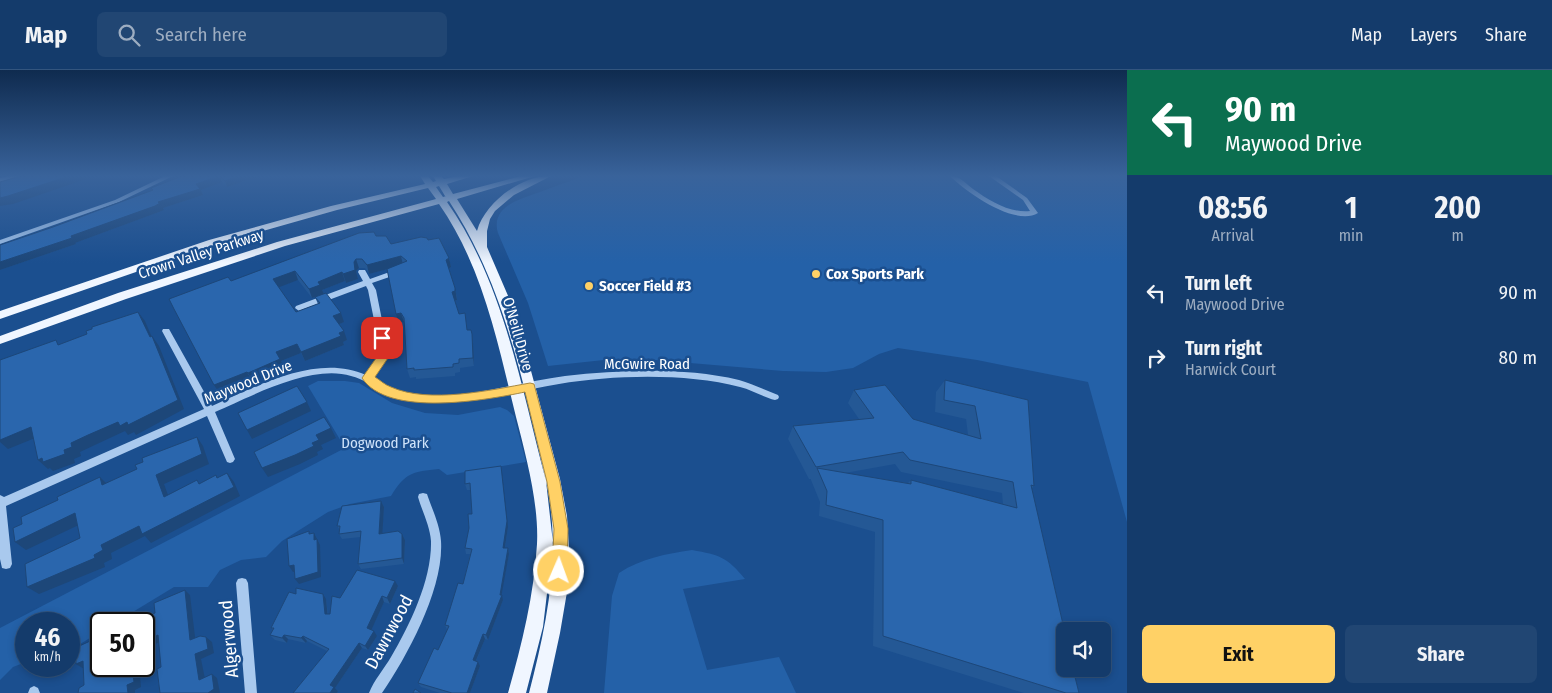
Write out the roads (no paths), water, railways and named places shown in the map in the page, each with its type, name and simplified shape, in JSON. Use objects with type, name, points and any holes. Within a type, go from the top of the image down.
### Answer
[{"type":"main road","name":"Crown Valley Parkway","points":[[0,315],[76,287],[213,242],[348,205]]},
{"type":"main road","name":"Crown Valley Parkway","points":[[0,340],[229,260],[345,225],[424,205]]},
{"type":"main road","name":"O'Neill Drive","points":[[451,205],[477,264],[497,317],[523,388],[553,482],[561,529],[559,571],[553,630],[538,693]]},
{"type":"main road","name":"O'Neill Drive","points":[[452,205],[486,255],[499,286],[523,388],[539,481],[545,543],[535,627],[517,693]]},
{"type":"main road","points":[[486,255],[482,240],[482,225],[488,213],[497,205]]},
{"type":"street","points":[[0,242],[105,205]]},
{"type":"street","points":[[994,205],[1023,214],[1035,213],[1029,205]]},
{"type":"street","points":[[299,308],[403,269]]},
{"type":"street","points":[[362,272],[372,290],[385,355],[368,378]]},
{"type":"street","points":[[166,331],[210,411],[230,459]]},
{"type":"street","name":"Maywood Drive","points":[[1,500],[268,385],[302,375],[342,371],[368,378],[388,391],[408,396],[442,399],[479,397],[523,388]]},
{"type":"street","name":"McGwire Road","points":[[523,388],[562,380],[652,375],[696,378],[739,384],[775,397]]},
{"type":"street","name":"Dawnwood","points":[[374,693],[384,679],[427,596],[436,541],[423,497]]},
{"type":"street","points":[[1,500],[6,564]]},
{"type":"street","name":"Algerwood","points":[[242,583],[251,693]]},
{"type":"place","name":"Cox Sports Park","points":[[816,274]]},
{"type":"place","name":"Soccer Field #3","points":[[589,286]]},
{"type":"park label","name":"Dogwood Park","points":[[385,443]]}]
